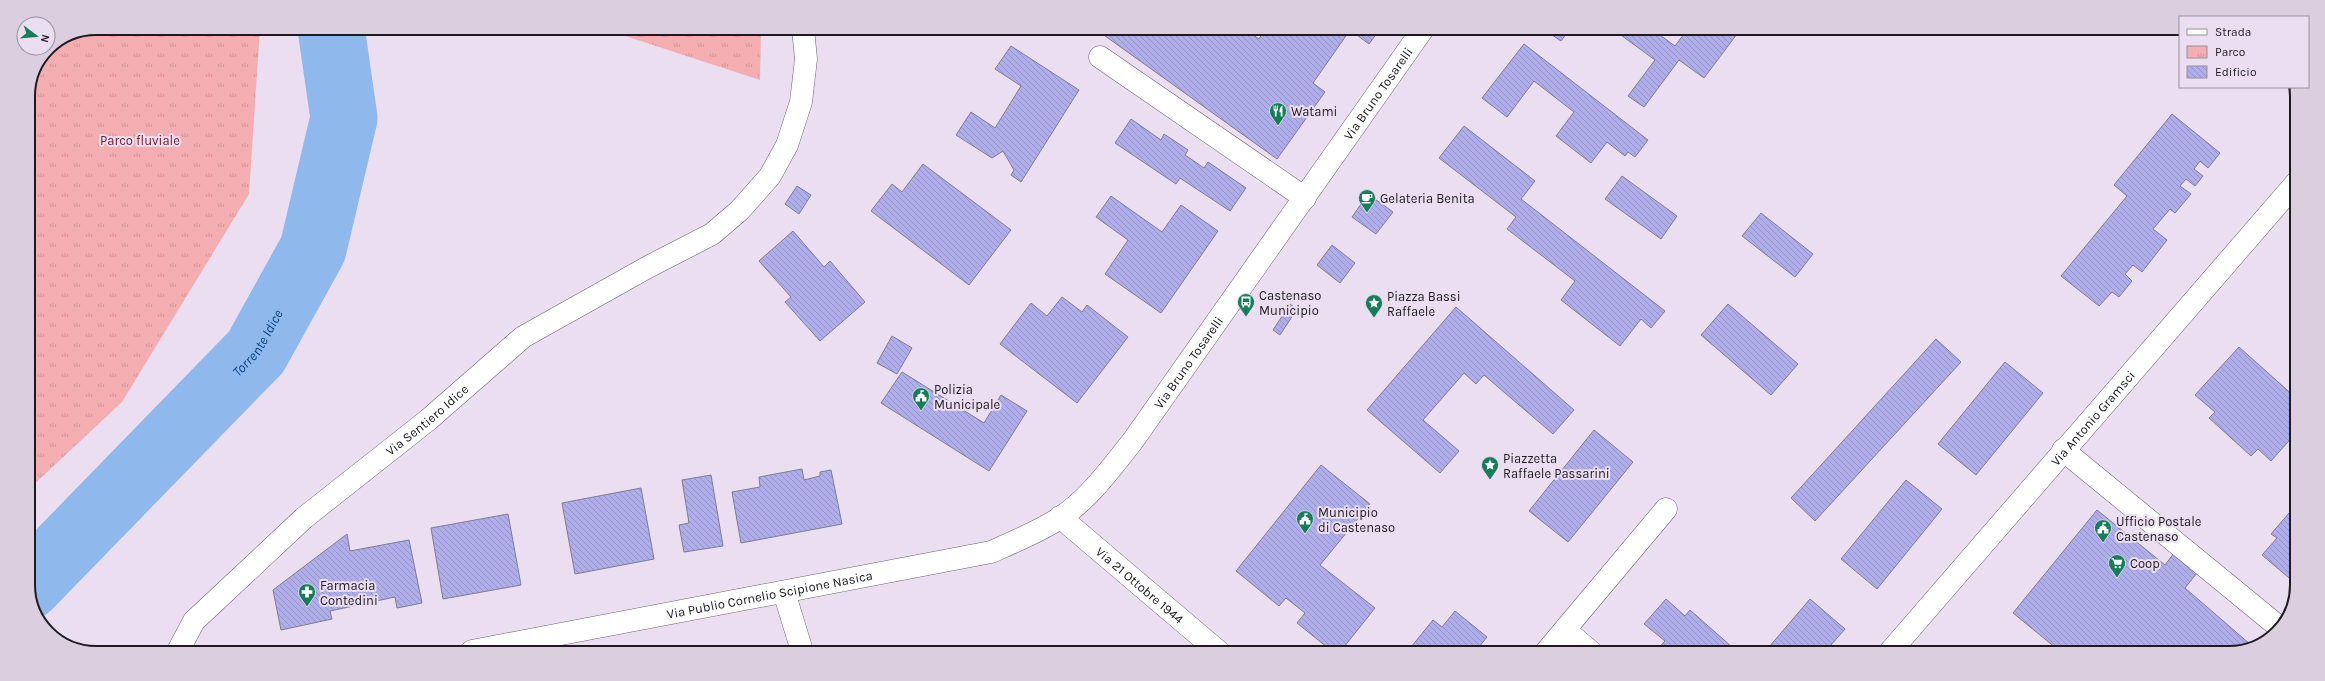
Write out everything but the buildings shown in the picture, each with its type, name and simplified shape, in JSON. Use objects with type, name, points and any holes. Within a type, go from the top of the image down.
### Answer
[{"type":"street","name":"Via Sentiero Idice","points":[[181,646],[194,621],[304,518],[428,420],[524,337],[648,267],[712,234],[740,210],[770,176],[787,145],[801,102],[806,59],[804,35]]},
{"type":"street","name":"Via Bruno Tosarelli","points":[[1060,517],[1091,491],[1132,442],[1419,35]]},
{"type":"street","points":[[1100,57],[1305,198]]},
{"type":"street","name":"Via Antonio Gramsci","points":[[1895,646],[2063,450],[2290,190]]},
{"type":"street","points":[[2063,450],[2275,624]]},
{"type":"street","points":[[1551,646],[1666,509]]},
{"type":"street","name":"Via Publio Cornelio Scipione Nasica","points":[[498,646],[991,552],[1023,538],[1060,517]]},
{"type":"street","name":"Via 21 Ottobre 1944","points":[[1060,517],[1212,646]]},
{"type":"street","points":[[784,592],[800,646]]},
{"type":"street","points":[[1565,630],[1584,646]]},
{"type":"green space","name":"Parco fluviale","points":[[260,35],[249,194],[122,402],[35,483],[35,96],[36,84],[45,62],[50,56],[56,56],[56,50],[62,45],[84,36]]},
{"type":"green space","points":[[622,35],[761,35],[760,80]]},
{"type":"waterway","name":"Torrente Idice","points":[[35,579],[256,352],[313,249],[344,118],[332,35]]},
{"type":"place","name":"Watami","points":[[1278,126]]},
{"type":"place","name":"Gelateria Benita","points":[[1367,213]]},
{"type":"place","name":"Castenaso Municipio","points":[[1246,317]]},
{"type":"place","name":"Piazza Bassi Raffaele","points":[[1374,318]]},
{"type":"place","name":"Polizia Municipale","points":[[921,411]]},
{"type":"place","name":"Piazzetta Raffaele Passarini","points":[[1490,480]]},
{"type":"place","name":"Municipio di Castenaso","points":[[1305,534]]},
{"type":"place","name":"Ufficio Postale Castenaso","points":[[2103,543]]},
{"type":"place","name":"Coop","points":[[2117,578]]},
{"type":"place","name":"Farmacia Contedini","points":[[307,607]]}]
